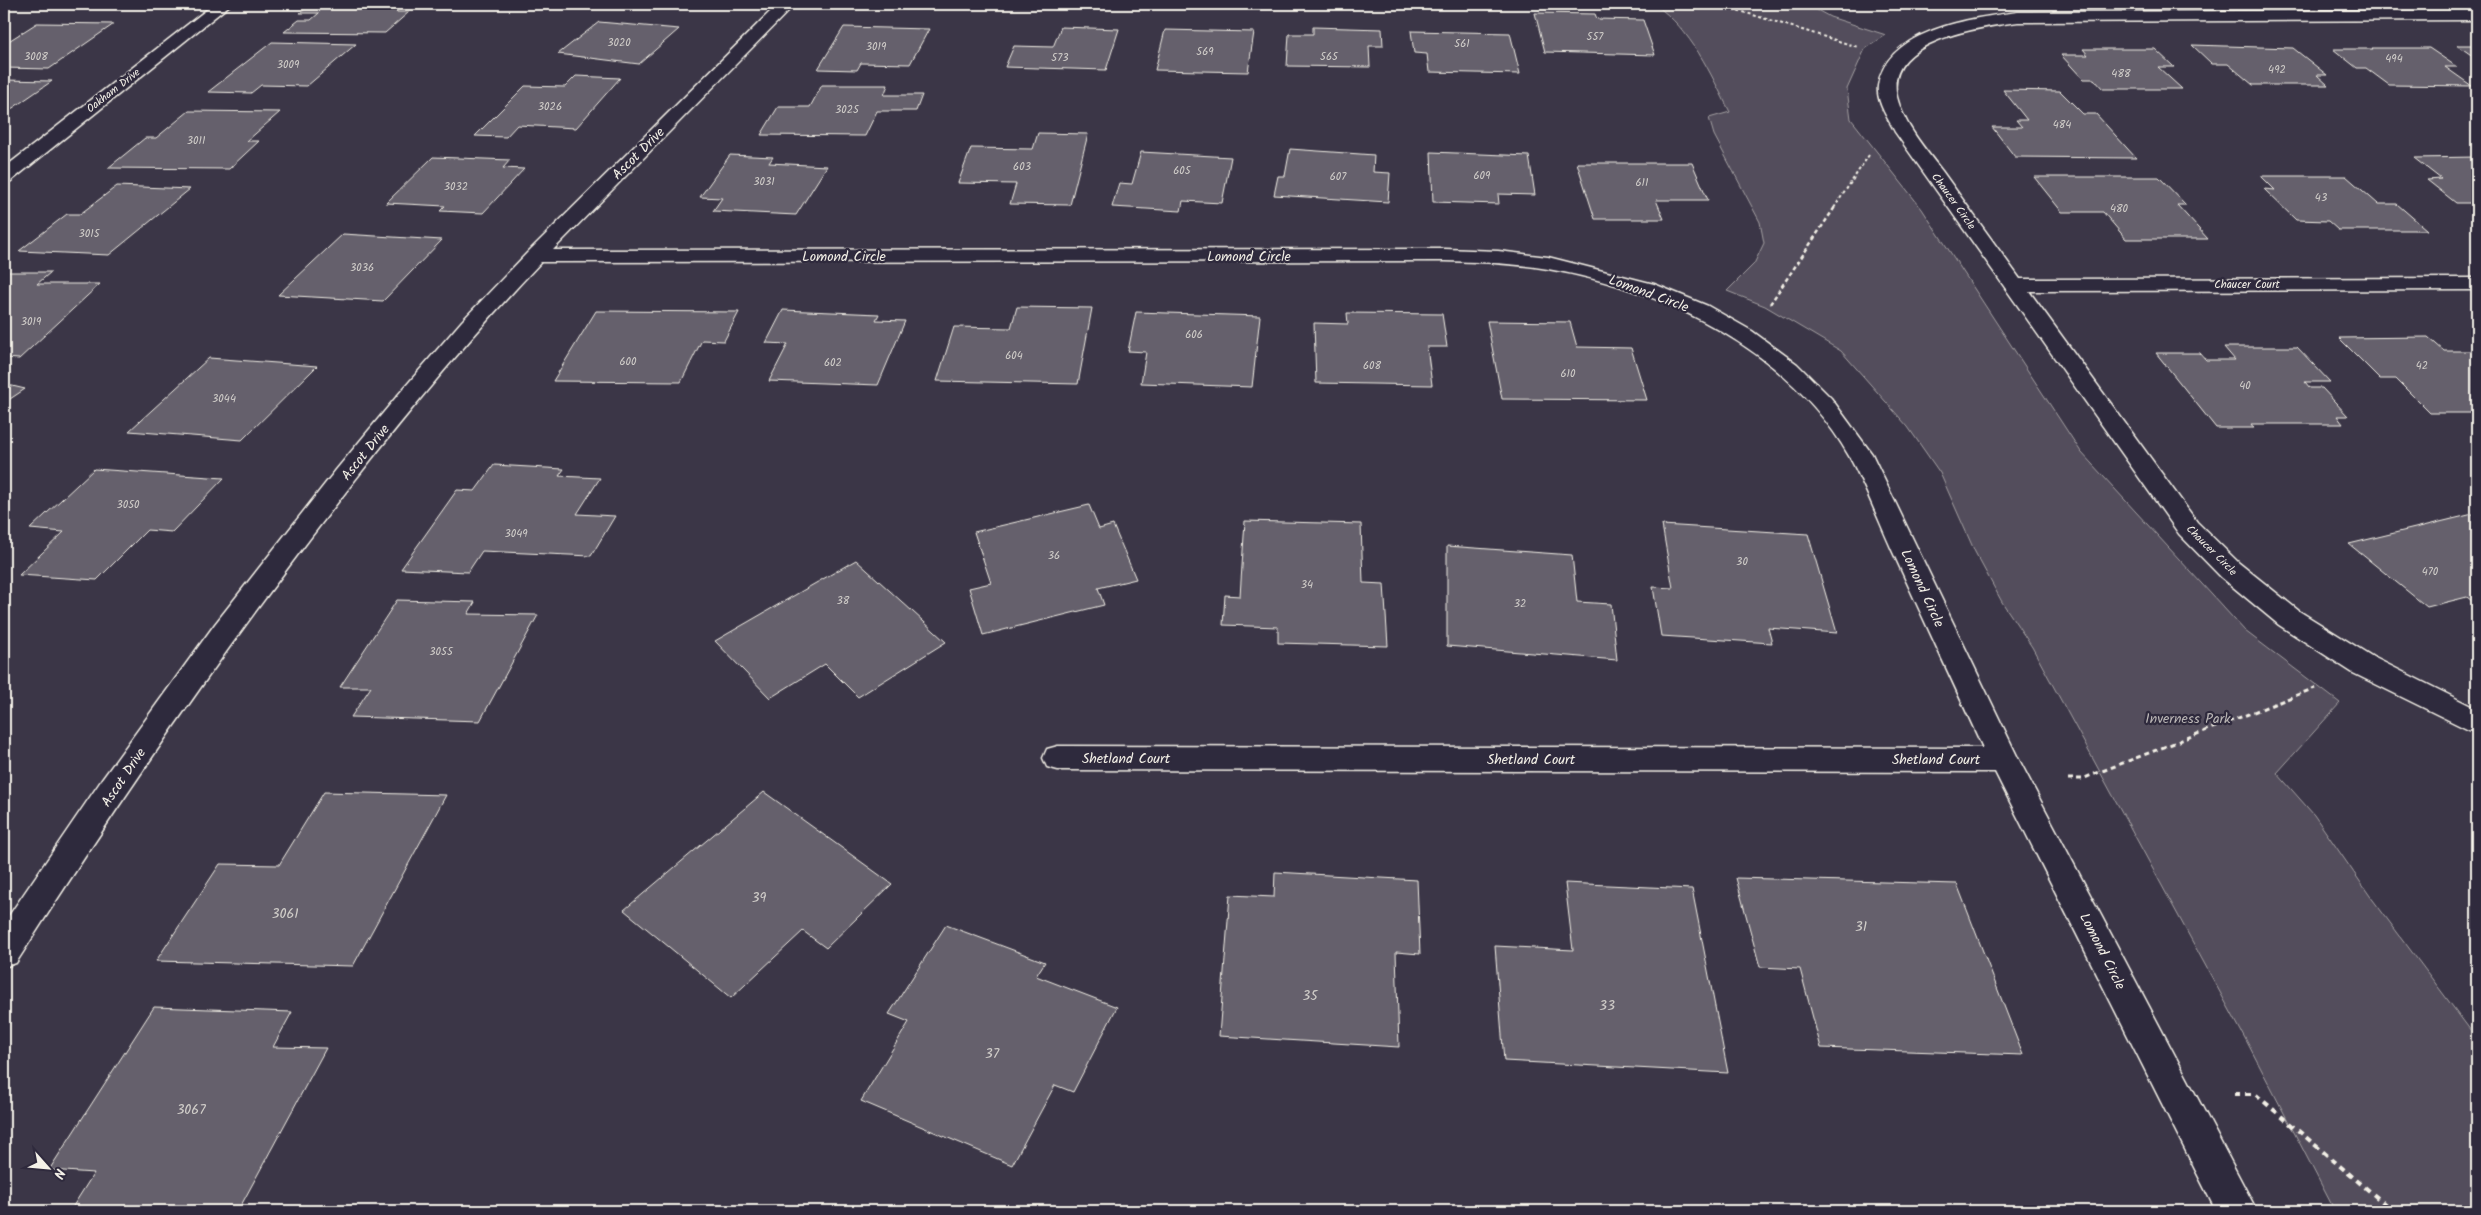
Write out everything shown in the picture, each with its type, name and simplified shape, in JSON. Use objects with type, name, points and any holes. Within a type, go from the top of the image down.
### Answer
[{"type":"street","name":"Oakham Drive","points":[[4,177],[223,4]]},
{"type":"street","name":"Ascot Drive","points":[[4,952],[170,707],[268,575],[377,435],[471,324],[535,256],[787,4]]},
{"type":"street","name":"Chaucer Circle","points":[[2477,15],[2018,17],[1986,21],[1932,36],[1908,50],[1893,67],[1887,86],[1891,108],[1912,144],[2016,285],[2188,528],[2230,570],[2289,618],[2358,662],[2477,722]]},
{"type":"street","name":"Lomond Circle","points":[[535,256],[1445,254],[1498,257],[1548,263],[1646,289],[1700,311],[1744,336],[1789,369],[1823,403],[1860,454],[2009,769],[2238,1211]]},
{"type":"street","name":"Chaucer Court","points":[[2016,285],[2477,284]]},
{"type":"street","name":"Shetland Court","points":[[1058,758],[2009,769]]},
{"type":"path","points":[[1717,4],[1902,58]]},
{"type":"path","points":[[1729,328],[1765,311],[1877,144],[1912,144]]},
{"type":"path","points":[[2009,769],[2082,779],[2331,682],[2358,662]]},
{"type":"path","points":[[2177,1094],[2256,1094],[2393,1211]]},
{"type":"green space","name":"Inverness Park","points":[[1654,4],[1806,4],[1830,17],[1886,35],[1865,49],[1847,89],[1851,119],[1922,209],[2081,452],[2245,631],[2340,703],[2277,773],[2314,815],[2370,896],[2477,1039],[2477,1211],[2335,1211],[2246,1040],[2032,647],[2002,602],[1975,552],[1940,473],[1908,427],[1841,351],[1765,306],[1727,291],[1754,264],[1764,243],[1760,222],[1714,135],[1709,118],[1730,112],[1699,53],[1679,26]]},
{"type":"building","points":[[311,4],[405,4],[396,12],[409,12],[385,33],[284,32],[299,20],[311,20],[319,13],[300,13]]},
{"type":"building","points":[[1535,13],[1595,14],[1597,19],[1643,20],[1655,55],[1545,52]]},
{"type":"building","points":[[599,22],[679,29],[639,64],[558,54]]},
{"type":"building","points":[[37,23],[114,24],[49,69],[4,68],[4,44]]},
{"type":"building","points":[[844,27],[929,29],[910,64],[861,63],[857,70],[818,69]]},
{"type":"building","points":[[1061,27],[1119,29],[1106,70],[1005,67],[1014,46],[1053,47]]},
{"type":"building","points":[[1313,27],[1382,29],[1383,46],[1369,46],[1370,67],[1287,66],[1289,34],[1313,34]]},
{"type":"building","points":[[1165,30],[1254,32],[1248,72],[1155,70]]},
{"type":"building","points":[[1411,31],[1510,33],[1520,74],[1429,72],[1427,54],[1414,53]]},
{"type":"building","points":[[272,42],[356,44],[307,86],[261,85],[251,93],[208,92]]},
{"type":"building","points":[[2192,45],[2293,48],[2327,75],[2317,75],[2328,85],[2253,85],[2228,64],[2212,64]]},
{"type":"building","points":[[2457,45],[2477,45],[2477,59]]},
{"type":"building","points":[[2429,48],[2457,67],[2445,67],[2472,86],[2389,85],[2366,68],[2357,68],[2333,49]]},
{"type":"building","points":[[2083,49],[2155,49],[2174,67],[2158,67],[2182,89],[2103,89],[2094,79],[2083,79],[2061,55],[2088,55]]},
{"type":"building","points":[[576,76],[620,78],[576,128],[517,125],[506,137],[475,136],[525,86],[565,87]]},
{"type":"building","points":[[4,80],[52,81],[4,114]]},
{"type":"building","points":[[822,85],[888,85],[884,95],[922,95],[916,111],[877,111],[865,136],[761,135],[778,107],[810,107]]},
{"type":"building","points":[[2003,90],[2060,91],[2083,114],[2096,114],[2136,158],[2015,157],[1992,127],[2022,127],[2016,120],[2027,120]]},
{"type":"building","points":[[189,111],[280,112],[247,141],[259,141],[229,169],[108,168],[145,138],[156,138]]},
{"type":"building","points":[[1038,133],[1088,134],[1070,205],[1010,204],[1016,184],[958,183],[971,148],[1033,149]]},
{"type":"building","points":[[1290,149],[1374,155],[1373,172],[1390,173],[1388,202],[1274,195],[1278,176],[1285,176]]},
{"type":"building","points":[[1141,152],[1231,157],[1222,203],[1183,201],[1181,211],[1112,207],[1119,183],[1132,184]]},
{"type":"building","points":[[1431,152],[1529,156],[1535,195],[1498,194],[1499,204],[1433,202]]},
{"type":"building","points":[[730,155],[773,157],[769,163],[827,166],[796,215],[713,211],[722,198],[700,197]]},
{"type":"building","points":[[433,157],[510,160],[503,168],[524,169],[483,213],[440,211],[445,206],[386,203]]},
{"type":"building","points":[[2477,157],[2477,203],[2456,203],[2427,180],[2441,179],[2414,158]]},
{"type":"building","points":[[1577,163],[1692,163],[1708,200],[1656,200],[1664,219],[1595,219]]},
{"type":"building","points":[[2261,176],[2346,176],[2378,204],[2397,204],[2427,230],[2338,230],[2328,221],[2296,220],[2264,189],[2275,190]]},
{"type":"building","points":[[2034,177],[2159,177],[2186,205],[2177,205],[2208,239],[2126,239],[2103,212],[2062,212]]},
{"type":"building","points":[[117,186],[190,189],[109,255],[19,251],[67,214],[80,214]]},
{"type":"building","points":[[343,234],[442,240],[383,301],[278,295]]},
{"type":"building","points":[[4,272],[51,272],[37,284],[100,284],[19,359],[4,358]]},
{"type":"building","points":[[1017,307],[1092,308],[1078,384],[937,381],[954,327],[1011,328]]},
{"type":"building","points":[[783,310],[879,314],[876,320],[905,321],[878,385],[769,381],[788,344],[766,343]]},
{"type":"building","points":[[596,311],[739,312],[724,341],[702,340],[681,382],[553,381]]},
{"type":"building","points":[[1136,312],[1260,316],[1252,387],[1141,383],[1146,352],[1128,351]]},
{"type":"building","points":[[1347,313],[1442,314],[1447,347],[1427,347],[1432,385],[1316,383],[1314,323],[1348,324]]},
{"type":"building","points":[[1487,321],[1570,322],[1577,347],[1631,348],[1647,400],[1502,399]]},
{"type":"building","points":[[2428,337],[2444,351],[2477,351],[2477,413],[2430,413],[2396,379],[2380,379],[2339,338]]},
{"type":"building","points":[[2224,347],[2297,347],[2330,382],[2305,382],[2310,388],[2322,388],[2348,416],[2337,416],[2343,424],[2251,424],[2254,428],[2216,428],[2156,353],[2200,353],[2206,360],[2235,360]]},
{"type":"building","points":[[209,358],[317,366],[242,440],[129,431]]},
{"type":"building","points":[[4,384],[25,389],[4,403]]},
{"type":"building","points":[[494,465],[564,469],[559,476],[600,478],[577,514],[615,516],[591,556],[482,551],[468,572],[401,569],[457,490],[475,491]]},
{"type":"building","points":[[94,469],[224,478],[172,532],[147,530],[97,580],[19,575],[64,532],[30,529]]},
{"type":"building","points":[[1089,505],[1099,529],[1113,525],[1136,579],[1098,588],[1104,605],[983,635],[969,588],[991,583],[974,532]]},
{"type":"building","points":[[2477,513],[2477,605],[2467,597],[2427,607],[2349,544]]},
{"type":"building","points":[[1245,521],[1361,524],[1363,583],[1384,584],[1388,646],[1278,643],[1278,627],[1223,625],[1225,595],[1240,596]]},
{"type":"building","points":[[1662,525],[1808,534],[1837,633],[1768,628],[1772,643],[1661,636],[1653,587],[1673,588]]},
{"type":"building","points":[[1447,546],[1572,555],[1577,602],[1611,604],[1617,660],[1447,646]]},
{"type":"building","points":[[856,560],[946,642],[858,697],[825,664],[770,698],[715,641]]},
{"type":"building","points":[[397,600],[475,602],[468,614],[538,615],[480,721],[351,717],[371,687],[340,687]]},
{"type":"building","points":[[324,792],[446,795],[353,966],[156,961],[220,864],[279,865]]},
{"type":"building","points":[[764,792],[892,884],[826,948],[803,931],[731,998],[624,910]]},
{"type":"building","points":[[1275,872],[1417,880],[1420,954],[1396,952],[1399,1047],[1219,1036],[1230,895],[1274,897]]},
{"type":"building","points":[[1736,878],[1957,884],[2023,1055],[1821,1048],[1800,969],[1760,967]]},
{"type":"building","points":[[1565,883],[1692,889],[1728,1073],[1504,1061],[1495,946],[1573,950]]},
{"type":"building","points":[[946,925],[1045,962],[1036,976],[1117,1007],[1073,1092],[1055,1085],[1012,1165],[861,1101],[909,1022],[889,1014]]},
{"type":"building","points":[[154,1007],[292,1012],[273,1047],[326,1048],[238,1211],[70,1211],[94,1173],[49,1170]]}]
